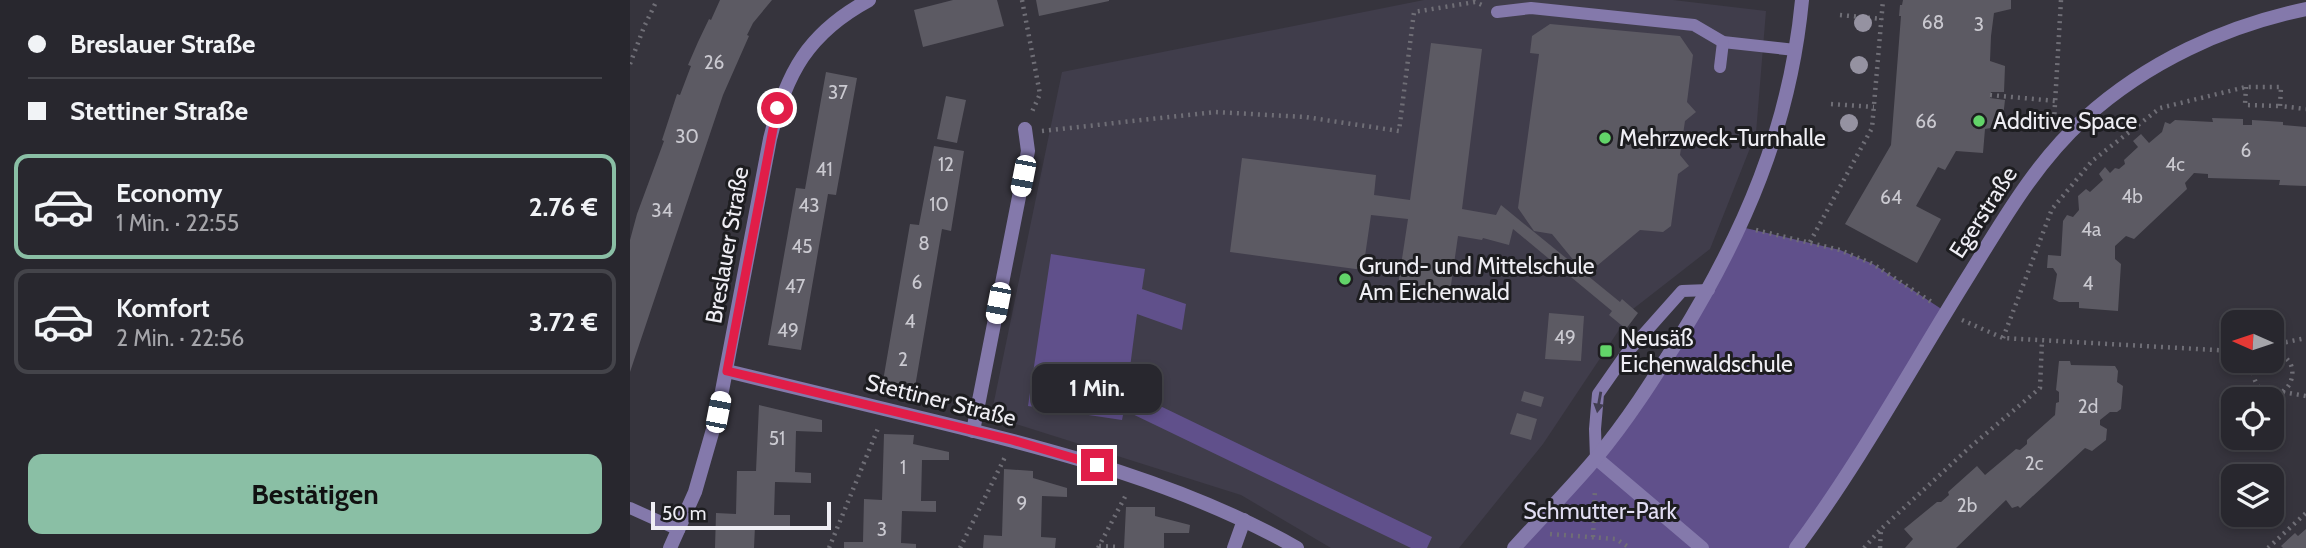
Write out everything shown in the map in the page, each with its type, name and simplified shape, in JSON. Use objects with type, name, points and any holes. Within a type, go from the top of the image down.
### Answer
[{"type":"street","name":"Breslauer Straße","points":[[670,548],[707,454],[727,371],[770,139],[786,84],[799,61],[816,40],[832,24],[869,0]]},
{"type":"street","points":[[1514,548],[1596,457],[1642,397],[1709,290],[1741,227],[1775,140],[1787,95],[1802,0]]},
{"type":"street","name":"Egerstraße","points":[[1796,548],[1849,471],[2014,203],[2051,154],[2084,119],[2111,96],[2205,41],[2276,16],[2306,9]]},
{"type":"street","points":[[974,431],[1028,151],[1025,129]]},
{"type":"street","name":"Stettiner Straße","points":[[727,371],[1012,440],[1136,478],[1211,505],[1297,548]]},
{"type":"street","points":[[1596,457],[1702,548]]},
{"type":"street","points":[[1234,548],[1244,520]]},
{"type":"lane","points":[[1497,12],[1531,8],[1694,25],[1723,42],[1795,50]]},
{"type":"lane","points":[[1720,67],[1723,42]]},
{"type":"lane","points":[[1596,457],[1598,394],[1626,354],[1682,291],[1709,290]]},
{"type":"lane","points":[[630,508],[678,530]]},
{"type":"path","points":[[630,64],[657,0]]},
{"type":"path","points":[[1022,0],[1040,94],[1025,129],[1041,131],[1215,112],[1305,117],[1399,131],[1414,12],[1475,2],[1497,12]]},
{"type":"path","points":[[1810,242],[1872,128],[1883,0]]},
{"type":"path","points":[[2051,154],[2061,0]]},
{"type":"path","points":[[1840,15],[1882,19]]},
{"type":"path","points":[[2003,338],[2052,209],[2092,161],[2160,108],[2246,87],[2281,87],[2280,106]]},
{"type":"path","points":[[2246,87],[2245,105],[2306,109]]},
{"type":"path","points":[[1990,95],[2056,101]]},
{"type":"path","points":[[1831,104],[1874,107]]},
{"type":"path","points":[[1741,227],[1840,250],[1873,264],[1966,323],[2003,338],[2221,350]]},
{"type":"path","points":[[2284,341],[2306,338]]},
{"type":"path","points":[[1864,548],[1969,448],[2040,388],[2042,341]]},
{"type":"path","points":[[2284,356],[2294,370],[2291,383],[2284,390]]},
{"type":"path","points":[[2284,392],[2306,396]]},
{"type":"path","points":[[829,548],[886,410]]},
{"type":"path","points":[[960,548],[1012,440]]},
{"type":"path","points":[[1593,537],[1596,457]]},
{"type":"path","points":[[1119,547],[1099,547],[1136,478]]},
{"type":"path","points":[[2268,548],[2306,513]]},
{"type":"path","points":[[1880,548],[1881,529]]},
{"type":"path","points":[[1528,532],[1616,539],[1630,548]]},
{"type":"shaded area","name":"Grund- und Mittelschule Am Eichenwald","points":[[1424,0],[1673,0],[1766,11],[1756,133],[1710,249],[1633,309],[1543,444],[1459,548],[1331,548],[1241,495],[991,416],[1062,72]]},
{"type":"green space","name":"Schmutter-Park","points":[[1741,227],[1840,250],[1873,264],[1946,312],[1796,548],[1515,548],[1596,458]]},
{"type":"green space","points":[[1051,254],[1145,269],[1142,289],[1186,304],[1182,330],[1137,314],[1127,390],[1432,537],[1427,548],[1411,548],[1124,410],[1122,420],[1028,406]]},
{"type":"building","points":[[720,0],[772,0],[753,23],[723,95],[630,372],[630,240],[677,94],[680,95],[691,66],[688,65]]},
{"type":"building","points":[[953,0],[997,0],[1004,26],[923,47],[914,10]]},
{"type":"building","points":[[1036,0],[1109,0],[1109,1],[1039,16]]},
{"type":"building","points":[[1903,0],[2011,0],[2011,9],[1994,13],[1991,36],[1990,61],[2005,66],[2004,92],[1991,92],[1990,95],[1990,98],[2005,100],[2002,126],[1985,129],[1983,153],[1956,151],[1945,170],[1938,167],[1916,206],[1941,219],[1917,263],[1845,224],[1891,145],[1899,16]]},
{"type":"building","name":"Mehrzweck-Turnhalle","points":[[1550,24],[1680,36],[1693,55],[1687,102],[1696,112],[1685,121],[1680,155],[1689,166],[1678,174],[1671,226],[1663,232],[1640,230],[1598,265],[1575,262],[1552,234],[1534,231],[1518,208],[1539,54],[1530,53],[1532,36]]},
{"type":"building","points":[[1431,43],[1482,49],[1462,209],[1496,215],[1501,205],[1620,302],[1622,299],[1638,313],[1626,329],[1609,315],[1612,311],[1513,229],[1509,245],[1483,238],[1458,236],[1449,299],[1397,292],[1408,219],[1371,215],[1363,270],[1230,252],[1242,158],[1376,175],[1374,195],[1410,200]]},
{"type":"building","points":[[826,72],[857,78],[836,195],[828,194],[801,350],[768,345],[796,188],[805,189]]},
{"type":"building","points":[[946,96],[966,100],[957,143],[937,139]]},
{"type":"building","points":[[2212,118],[2243,119],[2243,125],[2252,125],[2252,120],[2306,127],[2306,186],[2279,185],[2280,180],[2208,178],[2208,174],[2194,173],[2185,183],[2187,189],[2134,239],[2126,236],[2115,246],[2115,259],[2121,264],[2118,311],[2079,308],[2079,302],[2059,302],[2053,299],[2057,274],[2053,268],[2047,268],[2048,255],[2061,256],[2063,221],[2067,215],[2073,217],[2079,210],[2078,196],[2086,189],[2090,192],[2103,180],[2099,174],[2105,167],[2110,173],[2125,164],[2124,160],[2138,147],[2133,141],[2141,134],[2149,143],[2162,132],[2165,122],[2213,122]]},
{"type":"building","points":[[934,146],[964,151],[951,231],[942,229],[915,387],[883,381],[910,224],[919,225]]},
{"type":"building","points":[[1549,313],[1584,316],[1581,361],[1545,359]]},
{"type":"building","points":[[2059,361],[2070,361],[2071,365],[2115,366],[2118,371],[2117,382],[2123,386],[2121,409],[2110,412],[2100,420],[2100,425],[2107,429],[2106,440],[2092,451],[2085,448],[2020,508],[2012,508],[2006,500],[1956,548],[1905,548],[1913,539],[1904,529],[1937,502],[1941,502],[1949,495],[1948,492],[1977,466],[1985,475],[2016,449],[2020,450],[2027,444],[2027,440],[2055,415],[2056,403],[2059,402],[2059,392],[2056,390]]},
{"type":"building","points":[[1524,391],[1544,397],[1541,407],[1521,401]]},
{"type":"building","points":[[759,405],[822,420],[822,432],[796,431],[795,472],[811,473],[811,483],[775,482],[774,515],[790,515],[790,527],[755,526],[754,548],[715,548],[716,513],[736,514],[737,471],[756,471]]},
{"type":"building","points":[[1517,413],[1537,419],[1531,440],[1510,434]]},
{"type":"building","points":[[884,434],[914,435],[913,444],[949,452],[949,460],[922,460],[921,501],[936,501],[936,512],[902,511],[901,543],[916,544],[916,548],[844,548],[844,542],[863,542],[864,499],[882,500]]},
{"type":"building","points":[[1004,469],[1033,471],[1033,478],[1067,488],[1067,497],[1042,496],[1041,537],[1056,538],[1055,548],[983,548],[984,535],[1002,536]]},
{"type":"building","points":[[1126,507],[1155,507],[1155,516],[1190,525],[1189,533],[1164,533],[1164,548],[1124,548]]},
{"type":"building","points":[[2306,529],[2306,548],[2281,546],[2295,533],[2298,536]]},
{"type":"place","name":"Additive Space","points":[[1979,121]]},
{"type":"place","name":"Mehrzweck-Turnhalle","points":[[1605,138]]},
{"type":"place","name":"Grund- und Mittelschule Am Eichenwald","points":[[1345,279]]},
{"type":"place","name":"Neusäß Eichenwaldschule","points":[[1606,351]]},
{"type":"route","points":[[777,108],[727,371],[1012,440],[1097,465]]}]
